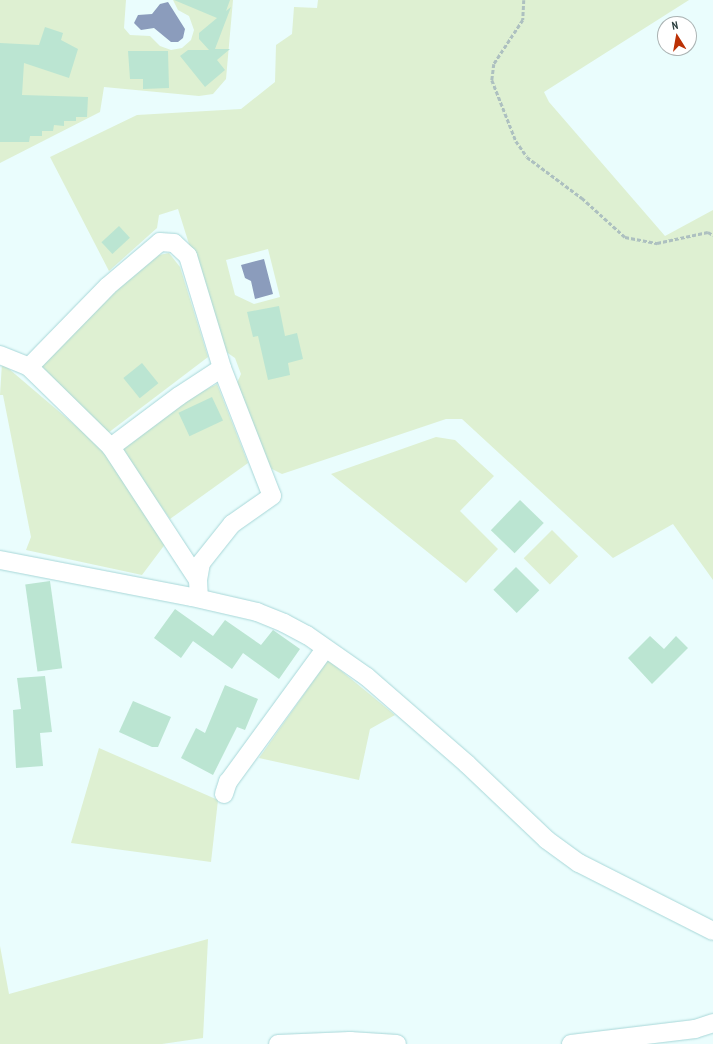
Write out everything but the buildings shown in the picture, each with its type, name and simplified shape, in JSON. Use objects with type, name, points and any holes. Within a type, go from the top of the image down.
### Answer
[{"type":"street","points":[[29,367],[108,286],[160,242],[174,243],[188,256],[222,368],[272,496],[232,524],[201,563],[198,580],[199,598]]},
{"type":"street","points":[[0,355],[29,367],[111,447],[198,580]]},
{"type":"street","points":[[111,447],[179,396],[222,368]]},
{"type":"street","points":[[0,560],[199,598],[271,617],[306,635],[366,677],[467,764],[547,840],[579,863],[713,931]]},
{"type":"street","points":[[224,794],[228,782],[326,649]]},
{"type":"street","points":[[571,1044],[695,1028],[713,1023]]},
{"type":"street","points":[[278,1044],[350,1042],[397,1044]]},
{"type":"path","points":[[524,0],[523,20],[494,64],[492,80],[516,141],[527,157],[582,198],[625,237],[658,243],[708,232],[713,235]]},
{"type":"green space","points":[[0,0],[126,0],[124,28],[130,35],[150,36],[160,46],[171,50],[182,48],[191,40],[194,30],[189,16],[178,10],[173,0],[233,0],[226,79],[213,94],[199,96],[104,87],[100,112],[0,163]]},
{"type":"green space","points":[[318,0],[689,0],[664,16],[657,16],[657,20],[544,92],[549,102],[665,236],[713,210],[713,580],[673,524],[613,558],[462,419],[446,419],[282,474],[270,468],[237,383],[241,374],[235,358],[222,349],[178,209],[159,215],[157,228],[109,271],[50,157],[137,115],[241,109],[275,82],[276,45],[292,34],[294,7],[317,8]],"holes":[[[268,249],[280,297],[254,304],[235,295],[226,260]]]},
{"type":"green space","points":[[169,253],[180,267],[208,357],[108,433],[41,366],[116,291],[159,255]]},
{"type":"green space","points":[[2,363],[103,449],[166,543],[142,575],[26,550],[31,537],[3,395],[0,395]]},
{"type":"green space","points":[[217,384],[248,463],[170,519],[120,449],[180,402]]},
{"type":"green space","points":[[436,437],[455,440],[494,476],[460,511],[498,549],[466,583],[331,474]]},
{"type":"green space","points":[[552,530],[578,556],[550,584],[524,558]]},
{"type":"green space","points":[[328,660],[395,715],[370,729],[359,780],[259,758]]},
{"type":"green space","points":[[99,748],[218,800],[211,862],[71,843]]},
{"type":"green space","points":[[208,939],[203,1038],[162,1044],[0,1044],[0,946],[9,994]]},
{"type":"water","points":[[168,2],[185,29],[183,38],[178,42],[171,42],[154,28],[141,30],[134,23],[138,15],[152,14],[160,4]]},
{"type":"water","points":[[264,259],[273,294],[255,299],[251,281],[245,278],[241,265]]}]
